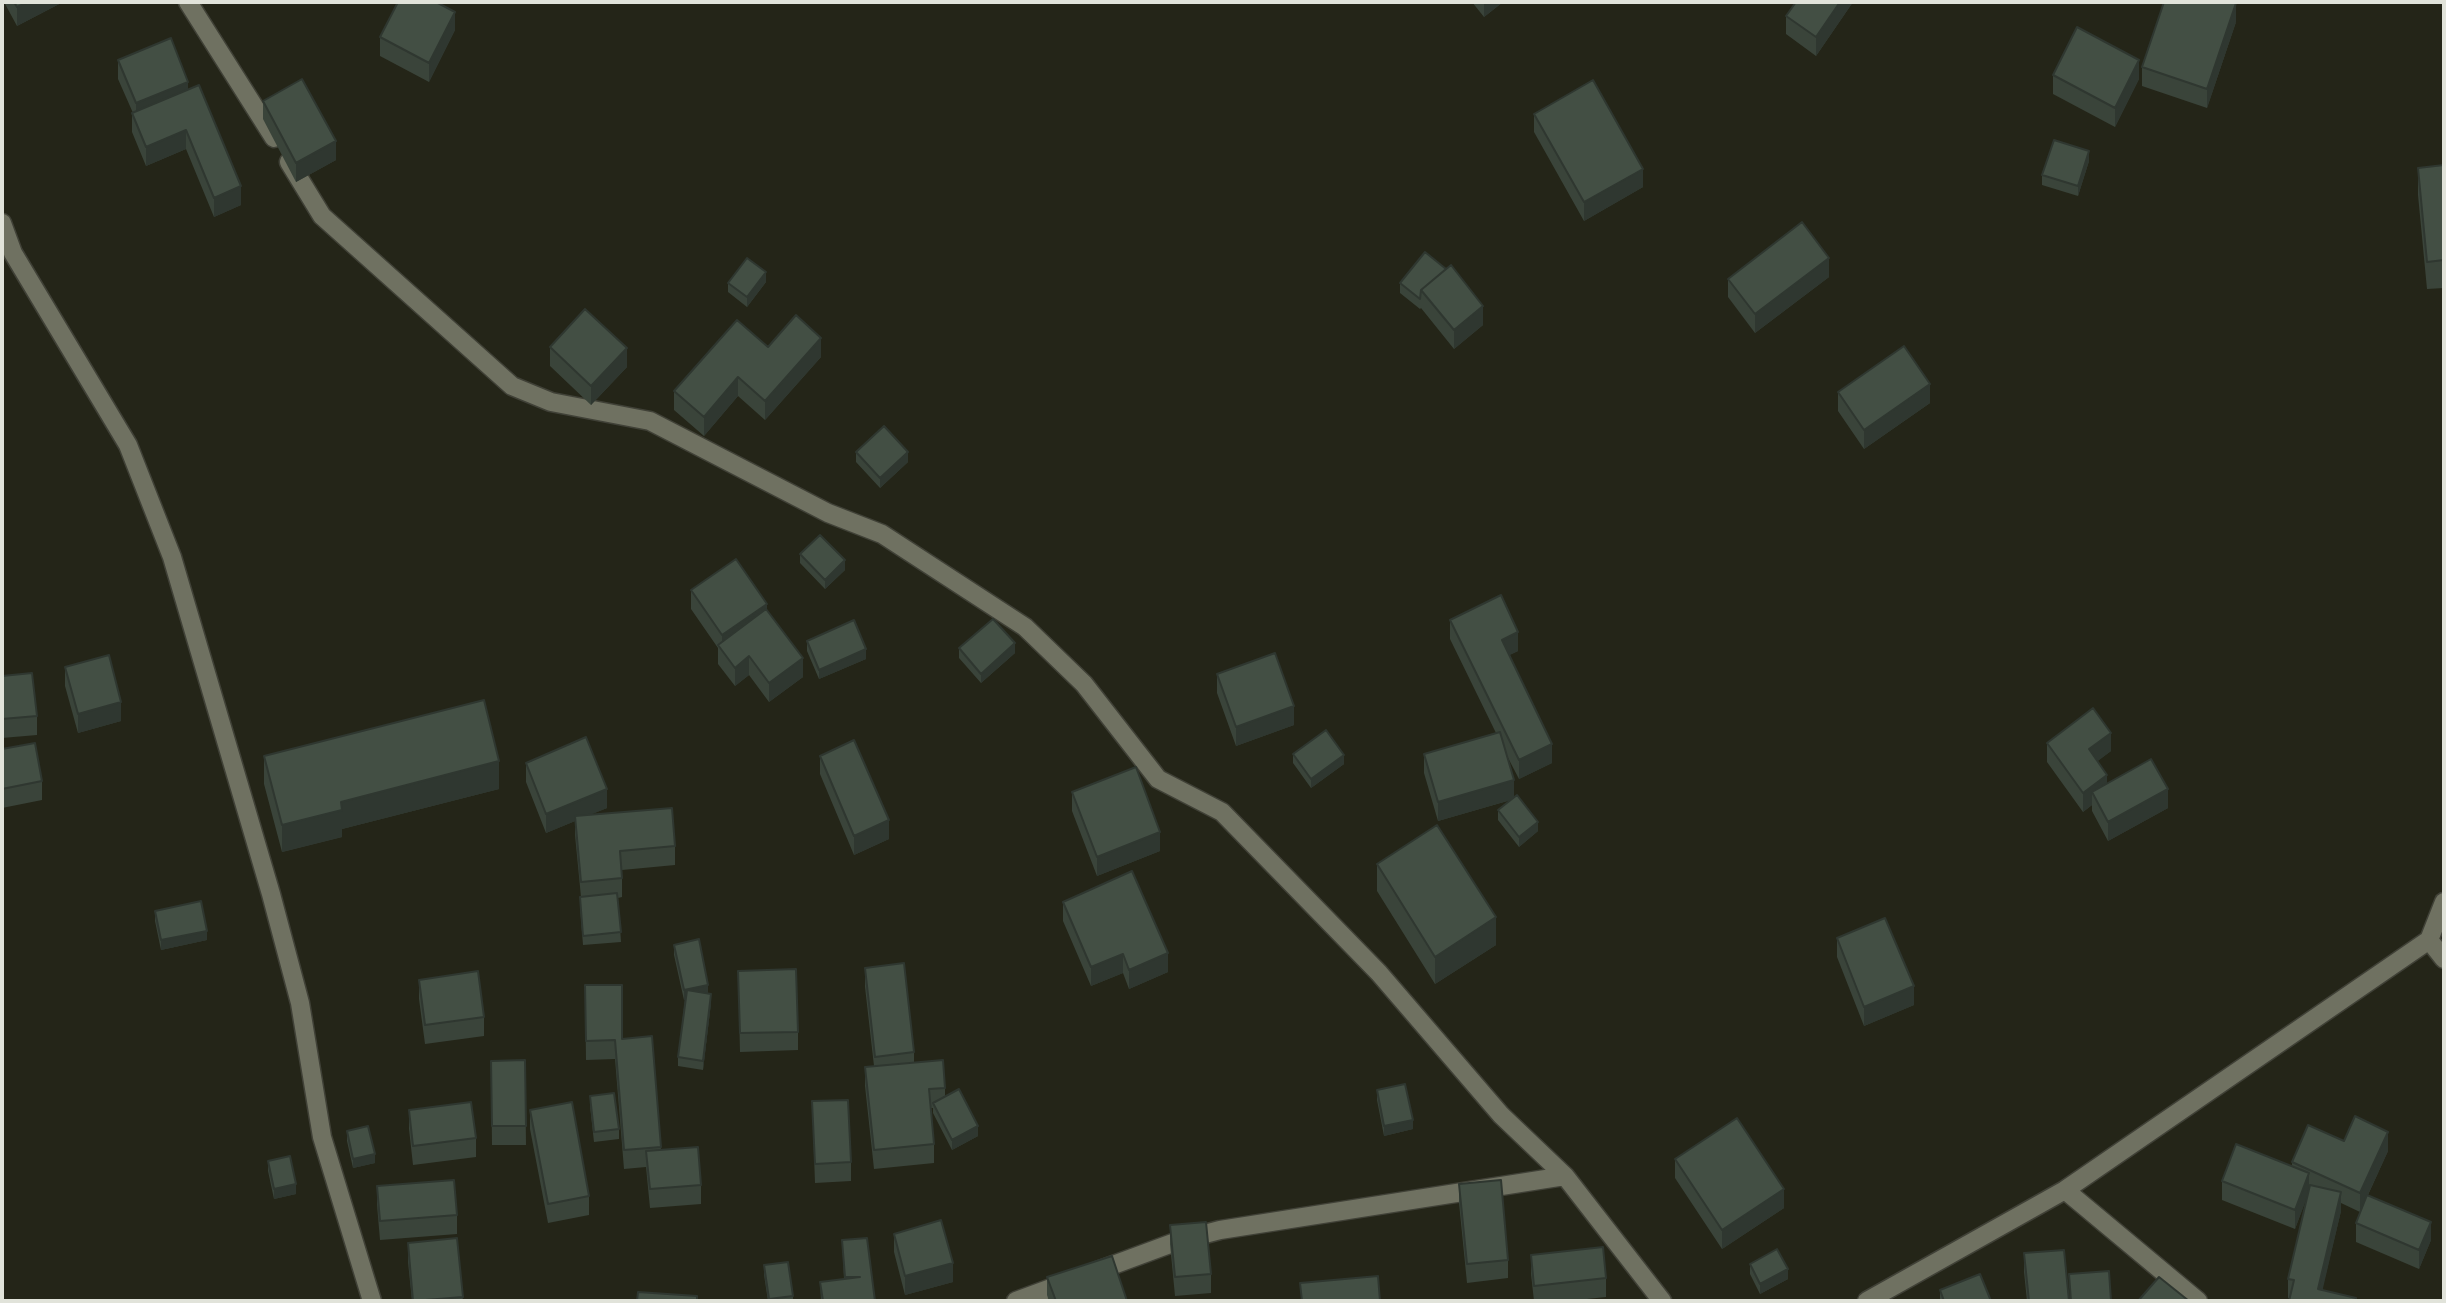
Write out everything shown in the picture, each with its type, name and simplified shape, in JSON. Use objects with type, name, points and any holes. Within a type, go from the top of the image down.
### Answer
[{"type":"street","points":[[188,2],[246,91],[321,216],[512,386],[551,402],[650,421],[828,513],[882,534],[1025,627],[1084,684],[1158,779],[1222,812],[1378,973],[1501,1115],[1565,1176],[1662,1301]]},
{"type":"street","points":[[2,223],[13,253],[128,445],[172,557],[271,894],[300,1003],[322,1137],[372,1301]]},
{"type":"street","points":[[1867,1301],[2065,1190],[2429,940],[2444,902]]},
{"type":"street","points":[[2429,940],[2444,959]]},
{"type":"street","points":[[1016,1301],[1178,1241],[1220,1230],[1565,1176]]},
{"type":"street","points":[[2065,1190],[2198,1301]]},
{"type":"building","points":[[14,2],[28,2],[17,7]]},
{"type":"building","points":[[398,2],[436,2],[455,12],[429,63],[380,37]]},
{"type":"building","points":[[1796,2],[1840,2],[1816,37],[1786,16]]},
{"type":"building","points":[[2164,2],[2236,3],[2207,89],[2142,67]]},
{"type":"building","points":[[2077,27],[2139,60],[2115,108],[2053,75]]},
{"type":"building","points":[[171,38],[188,82],[136,103],[118,60]]},
{"type":"building","points":[[302,79],[336,141],[296,163],[263,101]]},
{"type":"building","points":[[1593,80],[1643,169],[1584,202],[1534,114]]},
{"type":"building","points":[[199,85],[241,186],[214,198],[186,130],[146,147],[132,113]]},
{"type":"building","points":[[2054,140],[2089,151],[2078,186],[2042,175]]},
{"type":"building","points":[[2444,165],[2444,260],[2427,262],[2418,168]]},
{"type":"building","points":[[1802,222],[1829,258],[1755,314],[1728,279]]},
{"type":"building","points":[[1425,252],[1446,269],[1421,290],[1420,299],[1400,283]]},
{"type":"building","points":[[747,258],[766,272],[747,297],[728,283]]},
{"type":"building","points":[[1451,265],[1483,306],[1454,330],[1421,290]]},
{"type":"building","points":[[585,309],[627,348],[591,386],[550,347]]},
{"type":"building","points":[[796,315],[821,338],[765,401],[738,377],[704,417],[674,391],[737,320],[768,347]]},
{"type":"building","points":[[1904,346],[1930,384],[1864,430],[1838,392]]},
{"type":"building","points":[[884,426],[908,452],[880,478],[856,452]]},
{"type":"building","points":[[820,535],[845,560],[825,580],[800,554]]},
{"type":"building","points":[[736,559],[767,604],[722,635],[691,590]]},
{"type":"building","points":[[1501,595],[1518,632],[1502,640],[1552,744],[1519,760],[1450,620]]},
{"type":"building","points":[[766,609],[803,658],[769,683],[749,656],[735,668],[718,645]]},
{"type":"building","points":[[993,619],[1015,643],[981,674],[959,648]]},
{"type":"building","points":[[854,620],[866,649],[819,670],[807,641]]},
{"type":"building","points":[[1275,653],[1294,706],[1236,727],[1217,674]]},
{"type":"building","points":[[109,655],[121,702],[78,714],[65,667]]},
{"type":"building","points":[[32,673],[37,716],[2,719],[2,676]]},
{"type":"building","points":[[484,700],[499,761],[341,802],[342,810],[282,825],[264,756]]},
{"type":"building","points":[[2093,708],[2111,733],[2089,749],[2107,775],[2083,793],[2047,743]]},
{"type":"building","points":[[1326,730],[1344,755],[1311,779],[1293,754]]},
{"type":"building","points":[[1500,732],[1514,780],[1438,802],[1424,754]]},
{"type":"building","points":[[586,737],[607,789],[546,814],[526,763]]},
{"type":"building","points":[[854,740],[889,820],[854,836],[820,756]]},
{"type":"building","points":[[35,743],[42,781],[2,789],[2,749]]},
{"type":"building","points":[[2151,759],[2168,789],[2108,822],[2092,792]]},
{"type":"building","points":[[1136,767],[1160,832],[1097,857],[1072,792]]},
{"type":"building","points":[[1517,795],[1538,822],[1519,837],[1498,810]]},
{"type":"building","points":[[672,808],[675,846],[620,851],[622,878],[581,882],[575,816]]},
{"type":"building","points":[[1437,825],[1496,917],[1435,957],[1377,864]]},
{"type":"building","points":[[1132,871],[1168,953],[1129,970],[1123,954],[1091,967],[1063,902]]},
{"type":"building","points":[[617,893],[621,932],[583,936],[580,897]]},
{"type":"building","points":[[201,901],[207,931],[161,940],[155,911]]},
{"type":"building","points":[[1885,918],[1914,986],[1864,1007],[1837,938]]},
{"type":"building","points":[[699,939],[708,985],[684,990],[674,945]]},
{"type":"building","points":[[904,963],[914,1052],[875,1057],[865,968]]},
{"type":"building","points":[[796,969],[798,1032],[740,1033],[738,971]]},
{"type":"building","points":[[478,971],[484,1017],[425,1025],[419,980]]},
{"type":"building","points":[[585,985],[622,985],[622,1039],[652,1036],[661,1147],[624,1150],[615,1040],[586,1041]]},
{"type":"building","points":[[687,990],[711,994],[703,1061],[678,1057]]},
{"type":"building","points":[[525,1060],[526,1126],[492,1126],[491,1061]]},
{"type":"building","points":[[943,1060],[945,1088],[929,1089],[934,1144],[874,1150],[865,1067]]},
{"type":"building","points":[[1405,1084],[1413,1120],[1384,1126],[1377,1090]]},
{"type":"building","points":[[959,1089],[978,1126],[952,1140],[933,1103]]},
{"type":"building","points":[[614,1093],[619,1129],[594,1132],[590,1096]]},
{"type":"building","points":[[848,1100],[851,1162],[815,1164],[812,1101]]},
{"type":"building","points":[[471,1102],[476,1138],[413,1146],[409,1110]]},
{"type":"building","points":[[572,1102],[589,1196],[548,1204],[530,1110]]},
{"type":"building","points":[[2355,1116],[2388,1132],[2360,1193],[2292,1162],[2308,1125],[2344,1141]]},
{"type":"building","points":[[1737,1118],[1784,1189],[1722,1230],[1675,1159]]},
{"type":"building","points":[[368,1126],[375,1154],[353,1159],[347,1131]]},
{"type":"building","points":[[2236,1144],[2309,1173],[2295,1210],[2222,1181]]},
{"type":"building","points":[[698,1147],[701,1185],[650,1189],[646,1151]]},
{"type":"building","points":[[290,1156],[296,1184],[274,1189],[268,1161]]},
{"type":"building","points":[[454,1180],[457,1215],[380,1221],[377,1186]]},
{"type":"building","points":[[1501,1180],[1508,1260],[1467,1264],[1459,1184]]},
{"type":"building","points":[[2310,1185],[2341,1192],[2318,1289],[2356,1298],[2356,1301],[2289,1301],[2294,1280],[2288,1279]]},
{"type":"building","points":[[2367,1195],[2431,1222],[2419,1250],[2356,1223]]},
{"type":"building","points":[[941,1220],[953,1263],[905,1276],[894,1234]]},
{"type":"building","points":[[1206,1222],[1211,1274],[1175,1277],[1170,1225]]},
{"type":"building","points":[[457,1238],[463,1297],[413,1301],[408,1243]]},
{"type":"building","points":[[867,1238],[875,1301],[823,1301],[820,1282],[860,1277],[845,1277],[842,1240]]},
{"type":"building","points":[[1603,1247],[1606,1278],[1534,1286],[1531,1255]]},
{"type":"building","points":[[1777,1249],[1788,1269],[1760,1284],[1750,1264]]},
{"type":"building","points":[[2064,1250],[2069,1301],[2029,1301],[2024,1253]]},
{"type":"building","points":[[1112,1256],[1127,1301],[1056,1301],[1047,1277]]},
{"type":"building","points":[[788,1262],[793,1296],[769,1299],[764,1265]]},
{"type":"building","points":[[2109,1271],[2111,1301],[2071,1301],[2069,1274]]},
{"type":"building","points":[[1980,1274],[1991,1301],[1944,1301],[1940,1290]]},
{"type":"building","points":[[1378,1276],[1380,1301],[1302,1301],[1300,1283]]},
{"type":"building","points":[[2159,1277],[2189,1301],[2138,1301]]},
{"type":"building","points":[[638,1292],[697,1296],[697,1301],[637,1301]]}]
